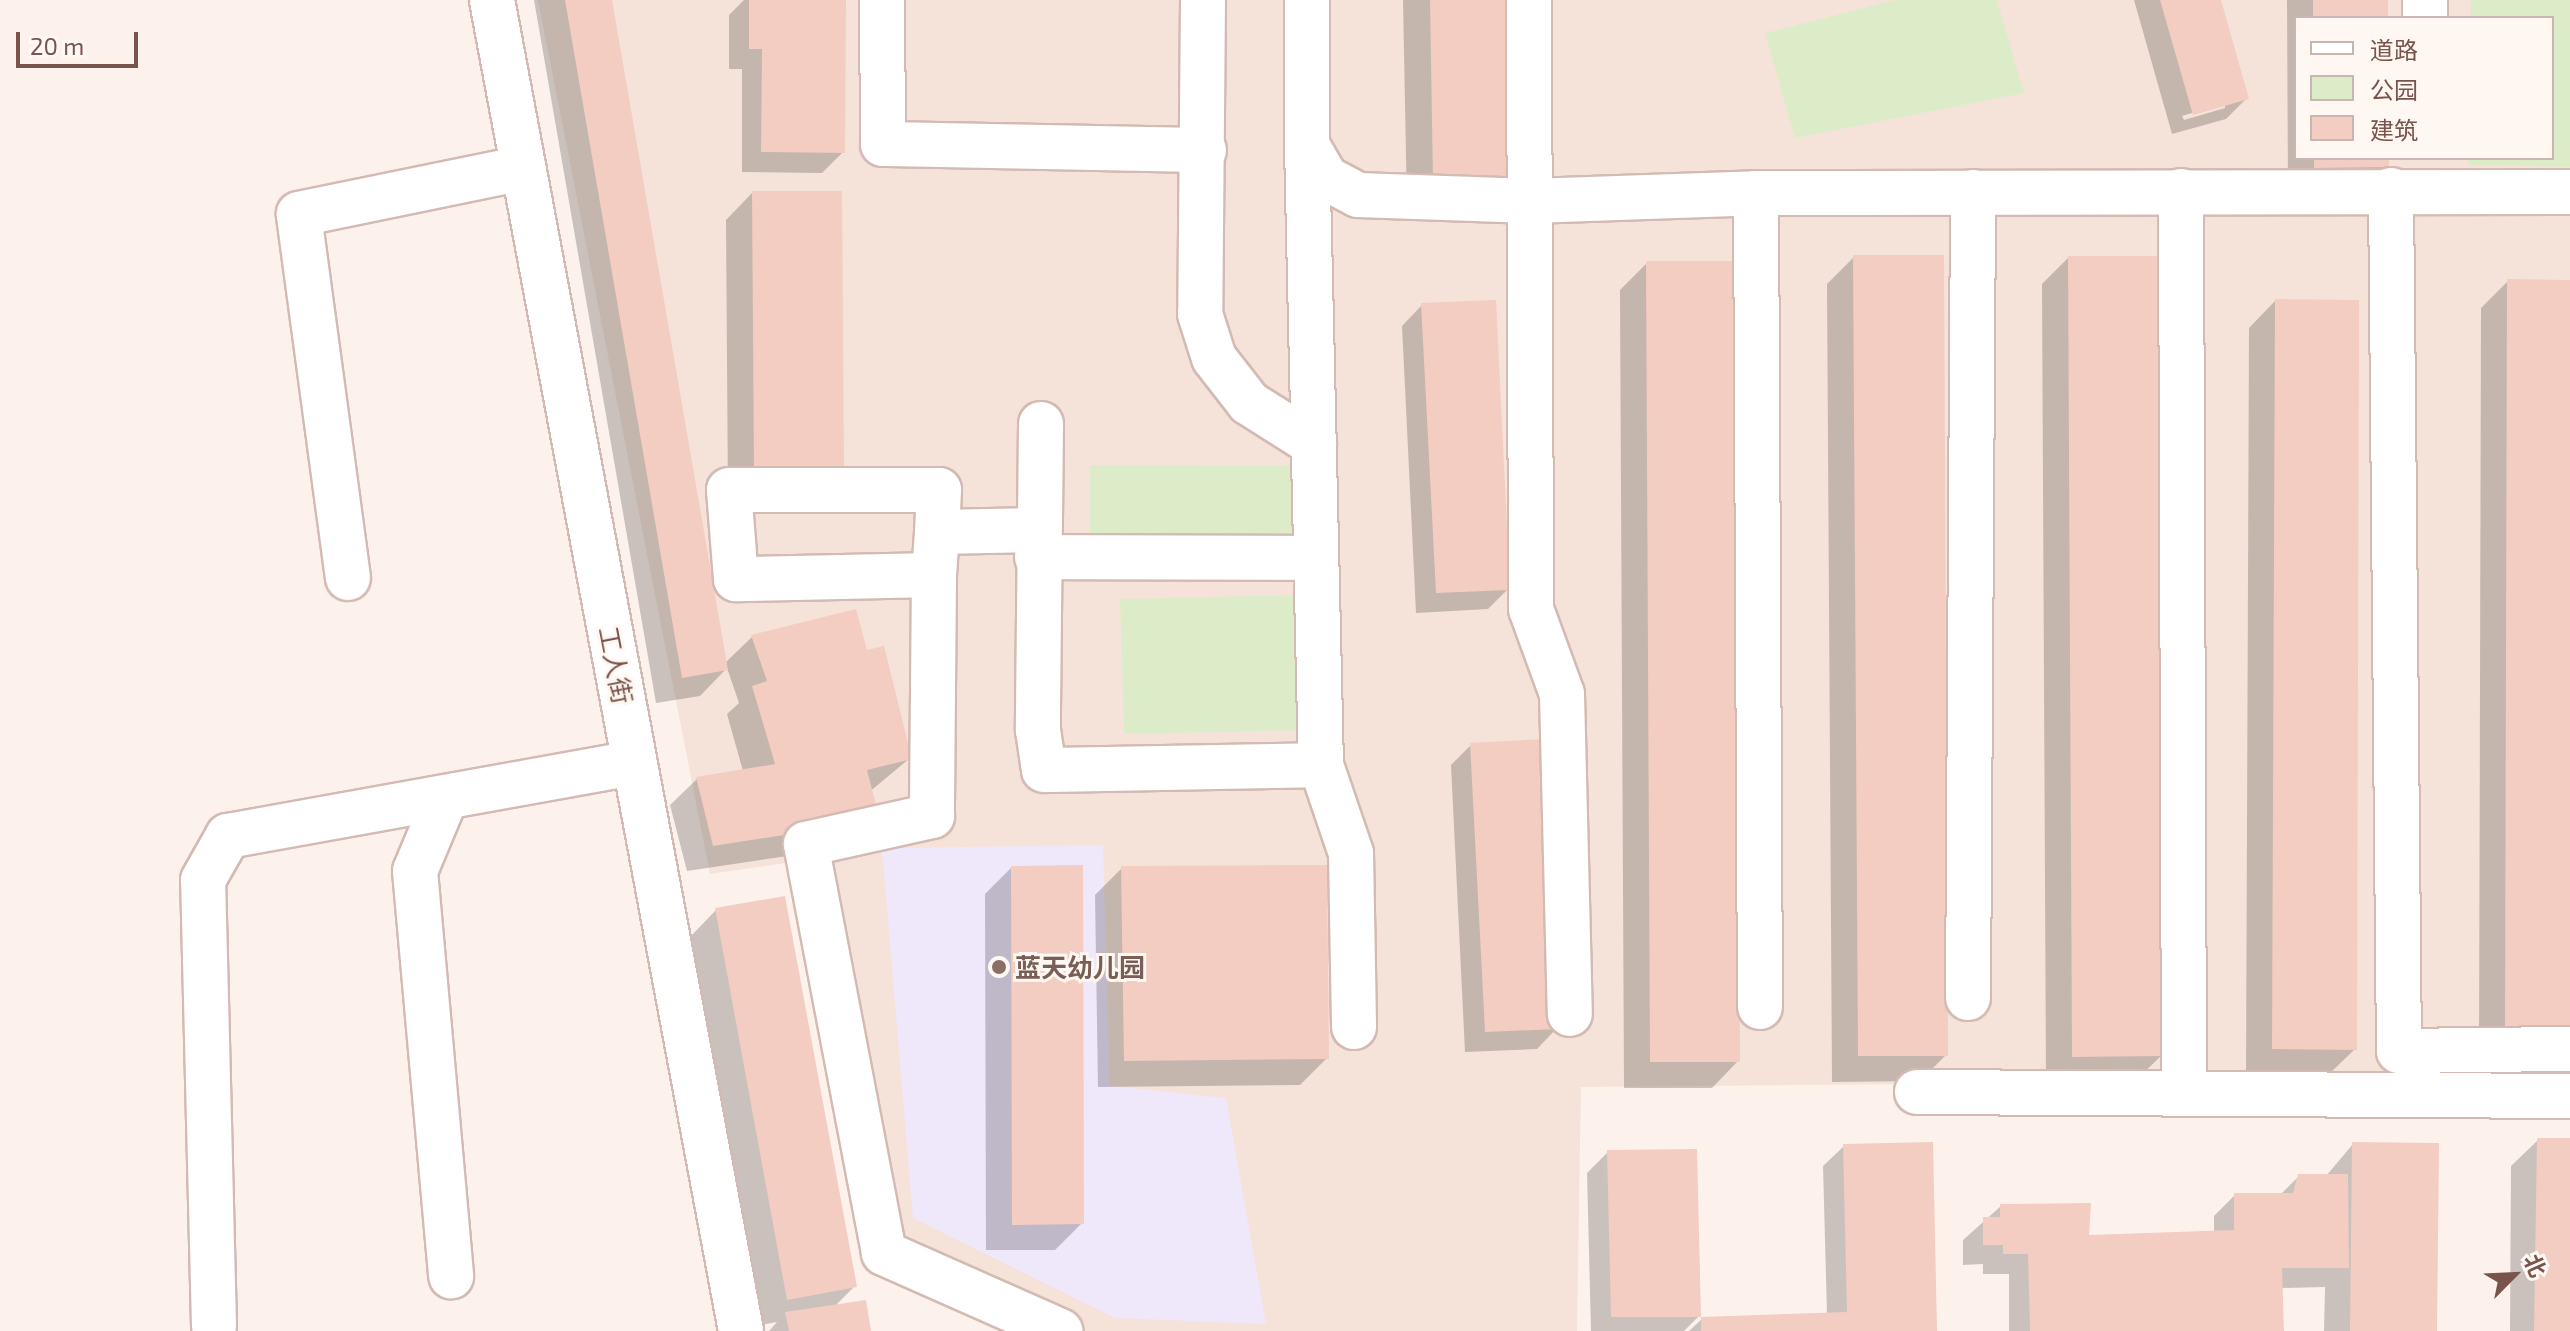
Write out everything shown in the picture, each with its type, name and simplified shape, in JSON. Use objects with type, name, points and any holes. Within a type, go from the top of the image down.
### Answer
[{"type":"street","name":"工人街","points":[[492,0],[741,1331]]},
{"type":"street","points":[[882,0],[883,144],[1204,150]]},
{"type":"street","points":[[1203,0],[1204,150],[1200,314],[1214,358],[1249,403],[1314,444]]},
{"type":"street","points":[[1307,0],[1307,145],[1321,765],[1351,853],[1354,1027]]},
{"type":"street","points":[[1529,0],[1531,609],[1562,694],[1570,1014]]},
{"type":"street","points":[[1307,145],[1326,178],[1358,195],[1531,201],[1756,193],[2181,191],[2414,180],[2570,192]]},
{"type":"street","points":[[348,578],[299,214],[523,168]]},
{"type":"street","points":[[2414,180],[2399,1051],[2570,1049]]},
{"type":"street","points":[[2181,191],[2184,1094]]},
{"type":"street","points":[[1968,998],[1973,192]]},
{"type":"street","points":[[1756,193],[1760,1007]]},
{"type":"street","points":[[1309,254],[1358,195]]},
{"type":"street","points":[[1041,424],[1038,543],[1044,770],[1321,765]]},
{"type":"street","points":[[934,575],[736,579],[729,490],[939,490],[934,575],[932,816],[806,844],[884,1253],[1060,1331]]},
{"type":"street","points":[[937,532],[1038,543],[1316,558]]},
{"type":"street","points":[[214,1326],[203,880],[228,836],[634,763]]},
{"type":"street","points":[[446,797],[415,871],[451,1276]]},
{"type":"street","points":[[1917,1092],[2570,1096]]},
{"type":"shaded area","points":[[538,0],[2570,0],[2570,1078],[1581,1087],[1577,1331],[1084,1331],[899,1241],[821,858],[710,874]]},
{"type":"shaded area","name":"蓝天幼儿园","points":[[1103,845],[1110,1086],[1226,1098],[1266,1324],[1115,1318],[913,1218],[882,848]]},
{"type":"green space","points":[[1895,0],[1997,0],[2024,93],[1795,138],[1765,33]]},
{"type":"green space","points":[[2471,0],[2570,0],[2570,167],[2468,165],[2468,160],[2554,160],[2554,16],[2470,16]]},
{"type":"green space","points":[[1090,465],[1295,466],[1295,539],[1090,538]]},
{"type":"green space","points":[[1298,595],[1302,730],[1124,734],[1120,599]]},
{"type":"building","points":[[565,0],[612,0],[728,670],[682,678]]},
{"type":"building","points":[[749,0],[846,0],[845,153],[761,152],[762,49],[749,49]]},
{"type":"building","points":[[1430,0],[1507,0],[1510,181],[1433,183]]},
{"type":"building","points":[[2160,0],[2221,0],[2249,99],[2193,115]]},
{"type":"building","points":[[2313,0],[2388,0],[2388,16],[2313,16]]},
{"type":"building","points":[[2314,160],[2389,160],[2389,167],[2314,168]]},
{"type":"building","points":[[752,191],[842,191],[844,473],[754,474]]},
{"type":"building","points":[[1853,255],[1944,255],[1948,1056],[1858,1056]]},
{"type":"building","points":[[2068,256],[2158,256],[2163,1056],[2072,1057]]},
{"type":"building","points":[[1646,261],[1736,261],[1740,1062],[1650,1062]]},
{"type":"building","points":[[2507,279],[2570,280],[2570,1030],[2505,1030]]},
{"type":"building","points":[[2275,299],[2359,300],[2357,1050],[2272,1049]]},
{"type":"building","points":[[1496,300],[1510,590],[1436,593],[1421,303]]},
{"type":"building","points":[[856,609],[867,650],[884,646],[912,759],[867,770],[876,805],[823,829],[713,846],[696,777],[775,764],[752,686],[767,681],[751,635]]},
{"type":"building","points":[[1545,739],[1559,1029],[1485,1032],[1470,743]]},
{"type":"building","points":[[1083,865],[1084,1224],[1012,1225],[1011,866]]},
{"type":"building","points":[[1327,865],[1329,1059],[1124,1061],[1121,866]]},
{"type":"building","points":[[785,896],[857,1287],[787,1300],[715,908]]},
{"type":"building","points":[[2537,1138],[2570,1138],[2570,1331],[2534,1331]]},
{"type":"building","points":[[1933,1142],[1937,1331],[1701,1331],[1701,1317],[1847,1312],[1843,1144]]},
{"type":"building","points":[[2352,1142],[2439,1143],[2437,1331],[2350,1331]]},
{"type":"building","points":[[1697,1149],[1701,1317],[1611,1317],[1607,1150]]},
{"type":"building","points":[[2298,1174],[2348,1174],[2349,1268],[2282,1268],[2284,1331],[2030,1331],[2028,1254],[2003,1254],[2003,1245],[1983,1245],[1983,1217],[2000,1217],[2000,1204],[2091,1203],[2089,1235],[2234,1230],[2234,1193],[2293,1193]]},
{"type":"building","points":[[866,1300],[871,1331],[789,1331],[785,1312]]},
{"type":"place","name":"蓝天幼儿园","points":[[999,967]]}]
